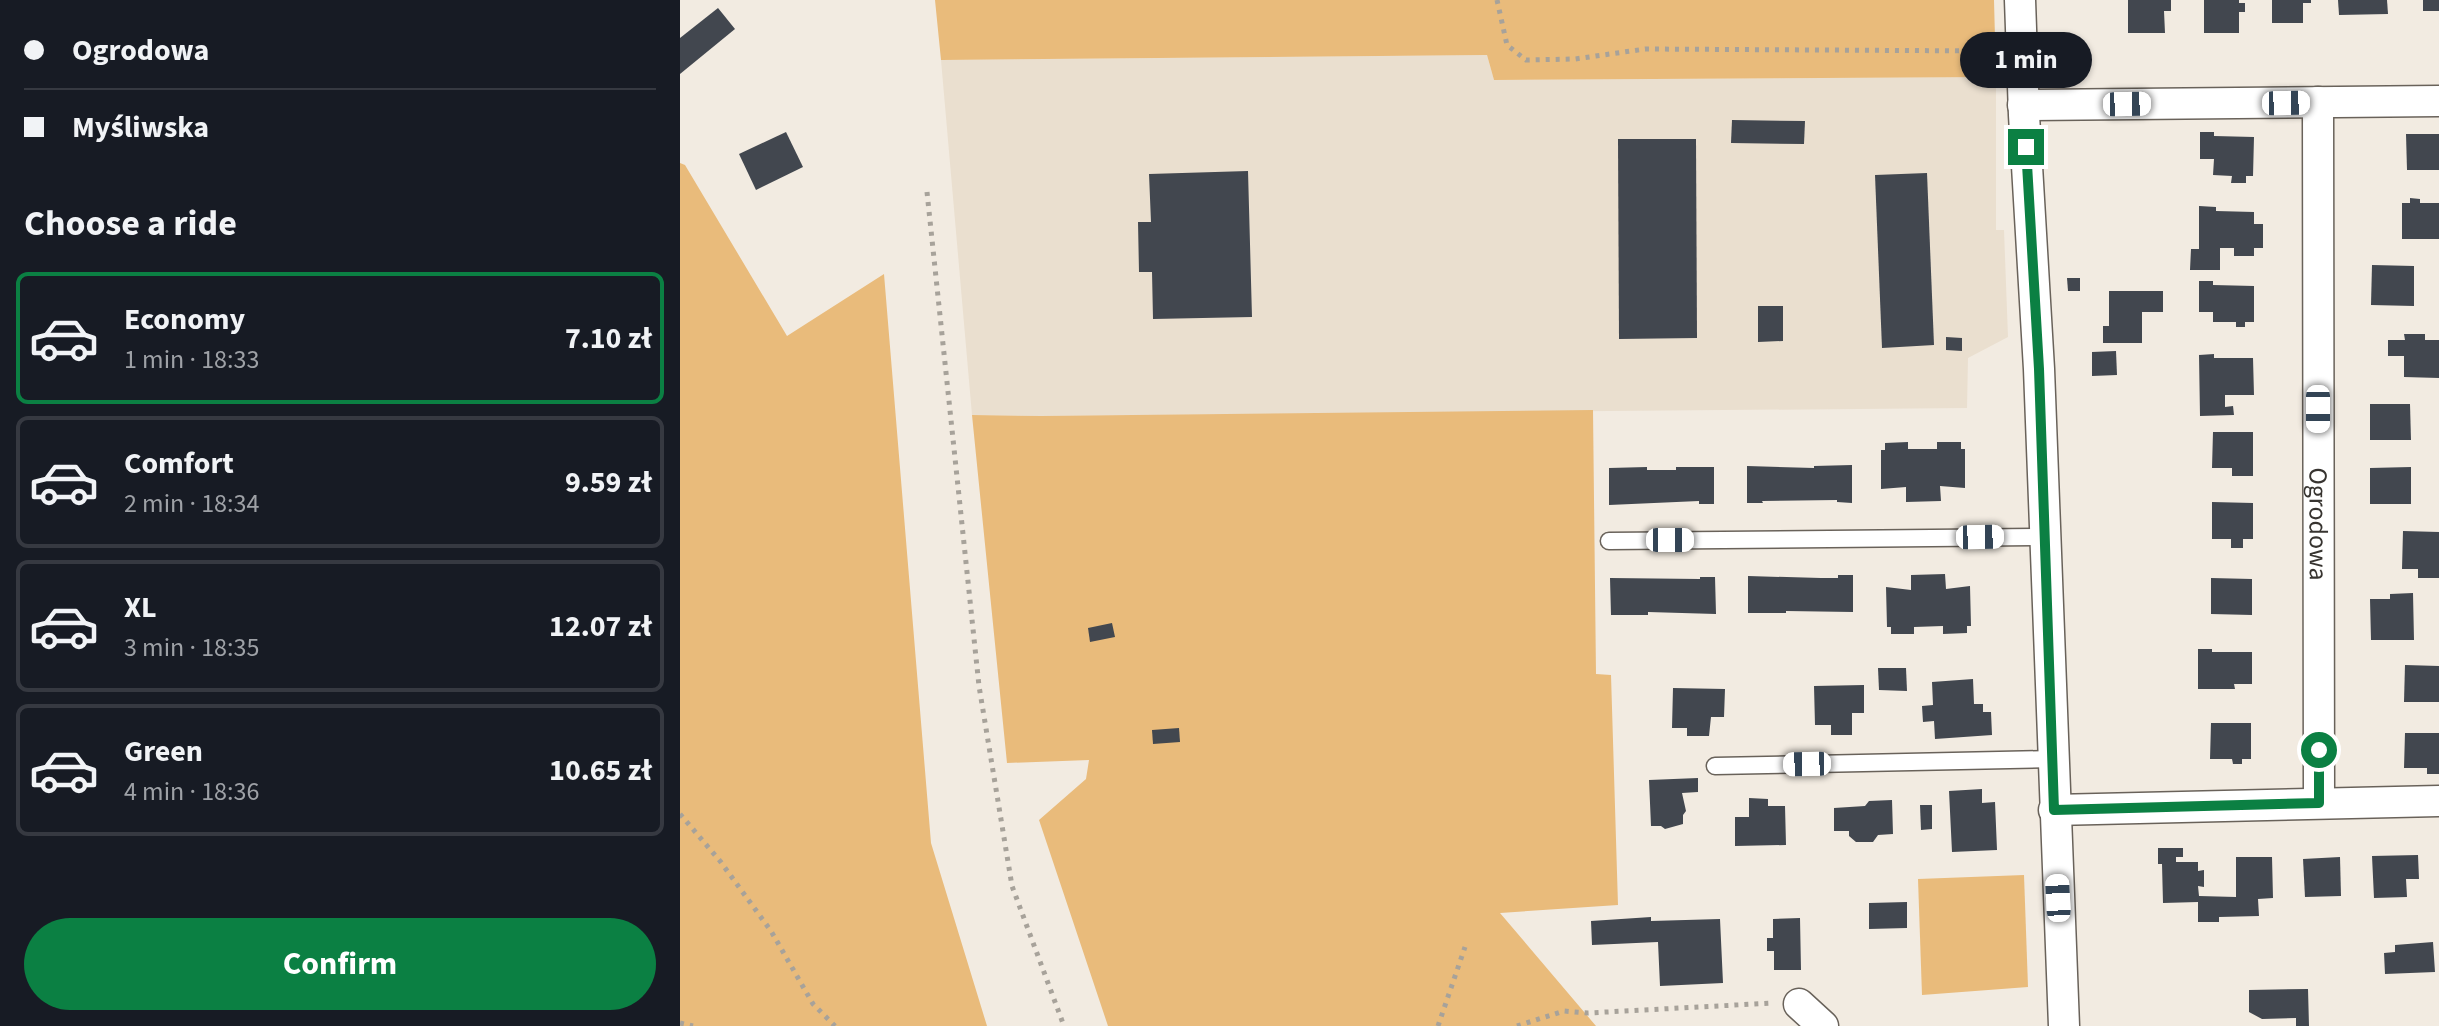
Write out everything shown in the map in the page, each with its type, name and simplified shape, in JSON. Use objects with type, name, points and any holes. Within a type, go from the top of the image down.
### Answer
[{"type":"street","points":[[2020,0],[2023,105],[2039,369],[2064,1026]]},
{"type":"street","points":[[2023,105],[2439,101]]},
{"type":"street","name":"Ogrodowa","points":[[2318,102],[2319,803]]},
{"type":"street","points":[[2054,810],[2439,801]]},
{"type":"street","points":[[1799,1004],[1823,1026]]},
{"type":"lane","points":[[1609,541],[2045,537]]},
{"type":"lane","points":[[1715,766],[2052,759]]},
{"type":"path","points":[[1497,0],[1507,45],[1526,60],[1575,59],[1645,49],[2023,50]]},
{"type":"path","points":[[927,192],[979,686],[1012,886],[1064,1026]]},
{"type":"path","points":[[680,814],[720,861],[771,931],[813,1004],[835,1026]]},
{"type":"path","points":[[1438,1026],[1465,947]]},
{"type":"path","points":[[1517,1026],[1564,1011],[1588,1013],[1799,1004]]},
{"type":"path","points":[[680,1023],[693,1026]]},
{"type":"shaded area","points":[[935,0],[1994,0],[1996,77],[1494,80],[1487,55],[941,60]]},
{"type":"shaded area","points":[[1487,55],[1494,80],[1996,77],[1996,230],[2004,230],[2008,337],[1968,358],[1967,408],[972,415],[941,60]]},
{"type":"shaded area","points":[[680,163],[685,165],[787,336],[884,274],[931,843],[987,1026],[680,1026]]},
{"type":"shaded area","points":[[1593,410],[1596,674],[1611,675],[1618,905],[1500,913],[1596,1026],[1108,1026],[1039,820],[1086,779],[1089,760],[1007,763],[972,415]]},
{"type":"shaded area","points":[[2024,875],[2028,987],[1922,995],[1918,879]]},
{"type":"building","points":[[2128,0],[2171,0],[2171,11],[2164,11],[2165,33],[2128,33]]},
{"type":"building","points":[[2204,0],[2239,0],[2239,3],[2245,3],[2245,12],[2239,12],[2239,33],[2204,33]]},
{"type":"building","points":[[2272,0],[2311,0],[2311,3],[2303,3],[2303,23],[2272,23]]},
{"type":"building","points":[[2338,0],[2387,0],[2388,14],[2339,15]]},
{"type":"building","points":[[2423,0],[2439,0],[2439,11],[2423,11]]},
{"type":"building","points":[[718,8],[735,29],[680,74],[680,38]]},
{"type":"building","points":[[1732,120],[1805,121],[1804,144],[1731,143]]},
{"type":"building","points":[[786,132],[803,167],[756,190],[739,154]]},
{"type":"building","points":[[2200,132],[2214,132],[2214,136],[2254,137],[2253,176],[2246,176],[2246,183],[2231,183],[2232,176],[2213,175],[2214,159],[2200,159]]},
{"type":"building","points":[[2406,134],[2439,134],[2439,170],[2407,170]]},
{"type":"building","points":[[1618,139],[1696,139],[1697,338],[1619,339]]},
{"type":"building","points":[[1248,171],[1252,317],[1153,319],[1152,272],[1139,272],[1138,222],[1151,222],[1149,174]]},
{"type":"building","points":[[1927,173],[1934,345],[1882,348],[1875,175]]},
{"type":"building","points":[[2410,198],[2420,199],[2420,203],[2439,203],[2439,239],[2402,239],[2402,203],[2410,203]]},
{"type":"building","points":[[2199,206],[2216,207],[2216,211],[2254,212],[2254,224],[2263,224],[2263,248],[2254,248],[2254,256],[2234,256],[2234,248],[2220,248],[2220,270],[2190,270],[2191,249],[2199,249]]},
{"type":"building","points":[[2372,265],[2414,266],[2414,306],[2371,305]]},
{"type":"building","points":[[2067,278],[2080,278],[2080,291],[2068,291]]},
{"type":"building","points":[[2199,281],[2213,281],[2213,285],[2254,286],[2254,322],[2245,322],[2245,327],[2236,327],[2236,322],[2213,322],[2213,312],[2199,312]]},
{"type":"building","points":[[2109,291],[2163,291],[2163,312],[2142,312],[2142,343],[2103,343],[2103,326],[2109,326]]},
{"type":"building","points":[[1758,306],[1783,306],[1783,341],[1758,342]]},
{"type":"building","points":[[2404,334],[2425,334],[2425,340],[2439,340],[2439,378],[2404,377],[2404,356],[2388,356],[2388,340],[2405,340]]},
{"type":"building","points":[[1946,337],[1962,338],[1962,351],[1946,350]]},
{"type":"building","points":[[2116,351],[2117,375],[2092,376],[2092,352]]},
{"type":"building","points":[[2214,354],[2214,358],[2253,358],[2254,395],[2225,395],[2225,407],[2233,406],[2234,415],[2200,416],[2199,355]]},
{"type":"building","points":[[2370,404],[2410,404],[2411,440],[2370,440]]},
{"type":"building","points":[[2213,432],[2253,432],[2253,476],[2232,476],[2232,468],[2212,468]]},
{"type":"building","points":[[1908,442],[1908,449],[1937,449],[1937,442],[1961,442],[1961,449],[1965,449],[1965,488],[1940,486],[1941,501],[1906,502],[1906,487],[1881,489],[1881,450],[1885,450],[1885,443]]},
{"type":"building","points":[[1852,465],[1852,503],[1837,500],[1747,503],[1747,466],[1814,468]]},
{"type":"building","points":[[1647,467],[1647,470],[1676,470],[1676,467],[1714,467],[1714,504],[1699,504],[1699,501],[1609,505],[1609,468]]},
{"type":"building","points":[[2411,467],[2411,504],[2370,504],[2370,468]]},
{"type":"building","points":[[2212,502],[2253,503],[2253,539],[2243,539],[2243,548],[2231,548],[2231,539],[2212,539]]},
{"type":"building","points":[[2403,531],[2439,532],[2439,578],[2418,578],[2418,569],[2402,569]]},
{"type":"building","points":[[1945,574],[1946,589],[1970,586],[1971,626],[1967,626],[1967,633],[1943,634],[1943,626],[1914,627],[1914,634],[1891,634],[1891,627],[1887,627],[1886,587],[1911,590],[1911,575]]},
{"type":"building","points":[[1838,575],[1853,575],[1853,612],[1748,613],[1748,576],[1838,578]]},
{"type":"building","points":[[1715,577],[1716,614],[1648,612],[1648,615],[1611,615],[1610,578]]},
{"type":"building","points":[[2211,578],[2252,579],[2252,615],[2211,614]]},
{"type":"building","points":[[2413,593],[2414,640],[2371,640],[2370,599],[2390,599],[2390,594]]},
{"type":"building","points":[[1112,623],[1115,637],[1090,642],[1088,628]]},
{"type":"building","points":[[2198,649],[2252,652],[2252,684],[2234,684],[2235,689],[2198,689]]},
{"type":"building","points":[[2405,665],[2439,666],[2439,702],[2404,702]]},
{"type":"building","points":[[1878,668],[1906,668],[1907,691],[1879,690]]},
{"type":"building","points":[[1973,679],[1974,704],[1983,704],[1983,712],[1991,712],[1992,735],[1935,739],[1934,721],[1923,722],[1922,706],[1933,705],[1932,682]]},
{"type":"building","points":[[1864,685],[1864,713],[1852,713],[1852,735],[1831,735],[1831,725],[1815,725],[1814,686]]},
{"type":"building","points":[[1673,688],[1725,689],[1724,717],[1711,717],[1709,736],[1687,736],[1687,728],[1672,728]]},
{"type":"building","points":[[2211,723],[2251,723],[2251,759],[2242,759],[2242,764],[2233,764],[2232,759],[2210,759]]},
{"type":"building","points":[[1179,728],[1180,742],[1153,744],[1152,730]]},
{"type":"building","points":[[2405,733],[2439,733],[2439,774],[2427,774],[2427,768],[2404,768]]},
{"type":"building","points":[[1698,778],[1698,792],[1682,793],[1686,811],[1683,824],[1665,829],[1651,826],[1649,780]]},
{"type":"building","points":[[1982,789],[1982,803],[1995,802],[1997,850],[1952,852],[1949,791]]},
{"type":"building","points":[[1749,798],[1768,799],[1768,806],[1785,806],[1786,845],[1735,846],[1735,817],[1749,817]]},
{"type":"building","points":[[1892,800],[1893,834],[1878,835],[1873,842],[1856,842],[1849,836],[1849,831],[1834,831],[1834,808]]},
{"type":"building","points":[[1920,805],[1932,805],[1932,829],[1921,830]]},
{"type":"building","points":[[2158,848],[2183,848],[2183,857],[2176,857],[2176,862],[2198,862],[2198,871],[2204,870],[2204,887],[2198,886],[2199,896],[2236,897],[2236,857],[2272,857],[2273,898],[2258,899],[2259,916],[2219,917],[2219,922],[2198,922],[2198,902],[2163,903],[2162,864],[2158,864]]},
{"type":"building","points":[[2418,855],[2419,879],[2406,879],[2407,897],[2374,898],[2372,856]]},
{"type":"building","points":[[2340,857],[2341,896],[2305,897],[2303,859]]},
{"type":"building","points":[[1907,902],[1907,928],[1869,929],[1869,903]]},
{"type":"building","points":[[1651,917],[1651,921],[1720,919],[1723,983],[1660,986],[1658,942],[1592,945],[1591,921]]},
{"type":"building","points":[[1800,918],[1801,970],[1774,970],[1774,951],[1767,951],[1767,938],[1773,938],[1773,919]]},
{"type":"building","points":[[2433,942],[2435,972],[2385,974],[2384,953],[2395,952],[2395,945]]},
{"type":"building","points":[[2308,989],[2309,1026],[2296,1026],[2296,1018],[2262,1019],[2249,1012],[2249,990]]},
{"type":"route","points":[[2026,147],[2039,369],[2054,810],[2319,803],[2319,750]]}]
